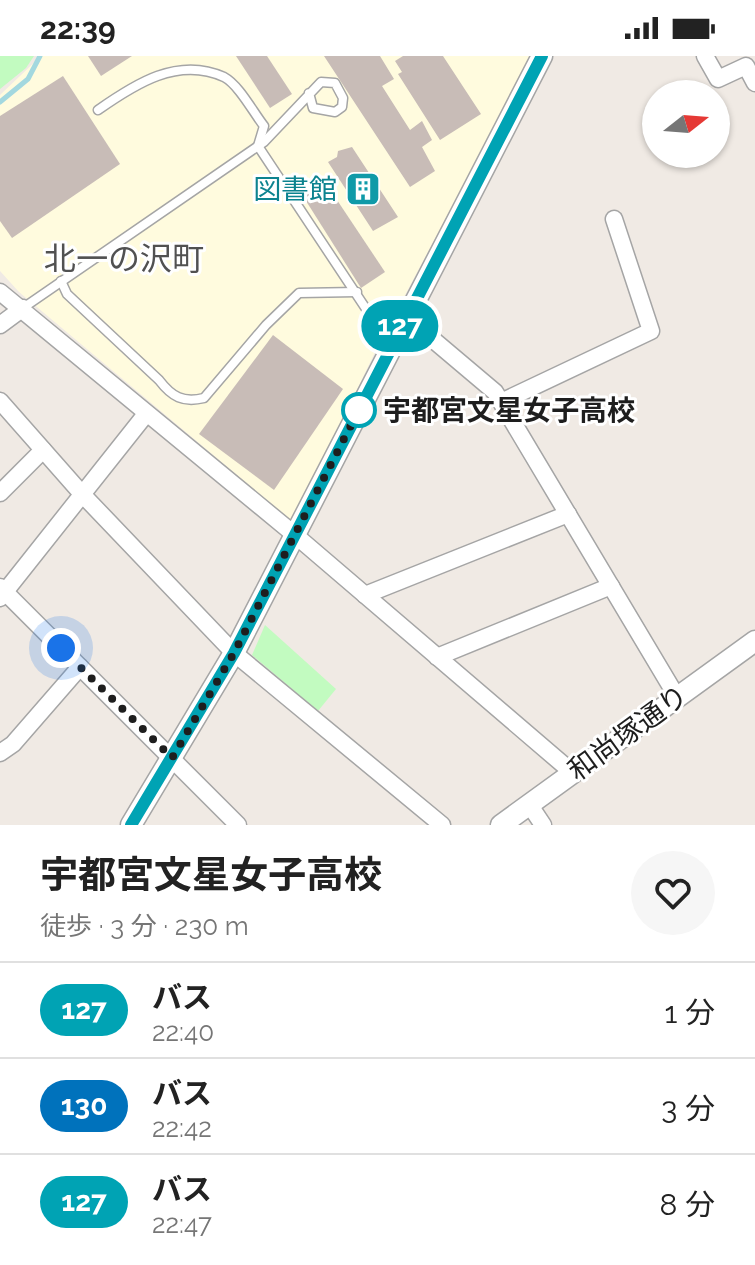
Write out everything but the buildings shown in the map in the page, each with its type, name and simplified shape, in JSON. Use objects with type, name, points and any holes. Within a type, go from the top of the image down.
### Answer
[{"type":"street","points":[[131,825],[234,653],[405,316],[542,56]]},
{"type":"street","points":[[705,56],[718,79],[746,66],[755,83]]},
{"type":"street","points":[[501,402],[651,331],[614,219]]},
{"type":"street","points":[[0,292],[295,535],[573,773]]},
{"type":"street","points":[[0,325],[23,308]]},
{"type":"street","points":[[405,316],[495,392],[677,697]]},
{"type":"street","points":[[0,401],[82,494],[234,653],[442,825]]},
{"type":"street","points":[[146,414],[2,592],[238,825]]},
{"type":"street","points":[[0,493],[43,450]]},
{"type":"street","points":[[365,595],[568,514]]},
{"type":"street","points":[[437,657],[611,586]]},
{"type":"street","name":"和尚塚通り","points":[[501,825],[755,641]]},
{"type":"street","points":[[0,753],[13,744],[80,667]]},
{"type":"street","points":[[529,804],[543,825]]},
{"type":"lane","points":[[98,110],[146,76],[188,66],[226,77],[264,126],[258,146]]},
{"type":"lane","points":[[23,308],[258,146],[309,93],[321,82],[335,83],[343,98],[342,107],[335,112],[313,108],[309,93]]},
{"type":"lane","points":[[258,146],[391,346]]},
{"type":"lane","points":[[61,281],[67,294],[169,393],[189,402],[204,398],[266,325],[299,293],[357,292]]},
{"type":"shaded area","points":[[41,56],[532,56],[379,344],[293,522],[19,292],[0,271],[0,95]]},
{"type":"green space","points":[[0,56],[34,56],[26,68],[0,89]]},
{"type":"green space","points":[[265,625],[336,689],[318,711],[252,655]]},
{"type":"waterway","points":[[0,102],[28,79],[40,56]]},
{"type":"bus line","name":"127","points":[[131,825],[234,653],[405,316],[542,56]]},
{"type":"place","name":"図書館","points":[[363,189]]},
{"type":"place","name":"宇都宮文星女子高校","points":[[359,410]]},
{"type":"district","name":"北一の沢町","points":[[124,258]]},
{"type":"route","points":[[61,648],[172,758],[234,653],[364,400],[359,410]]}]
